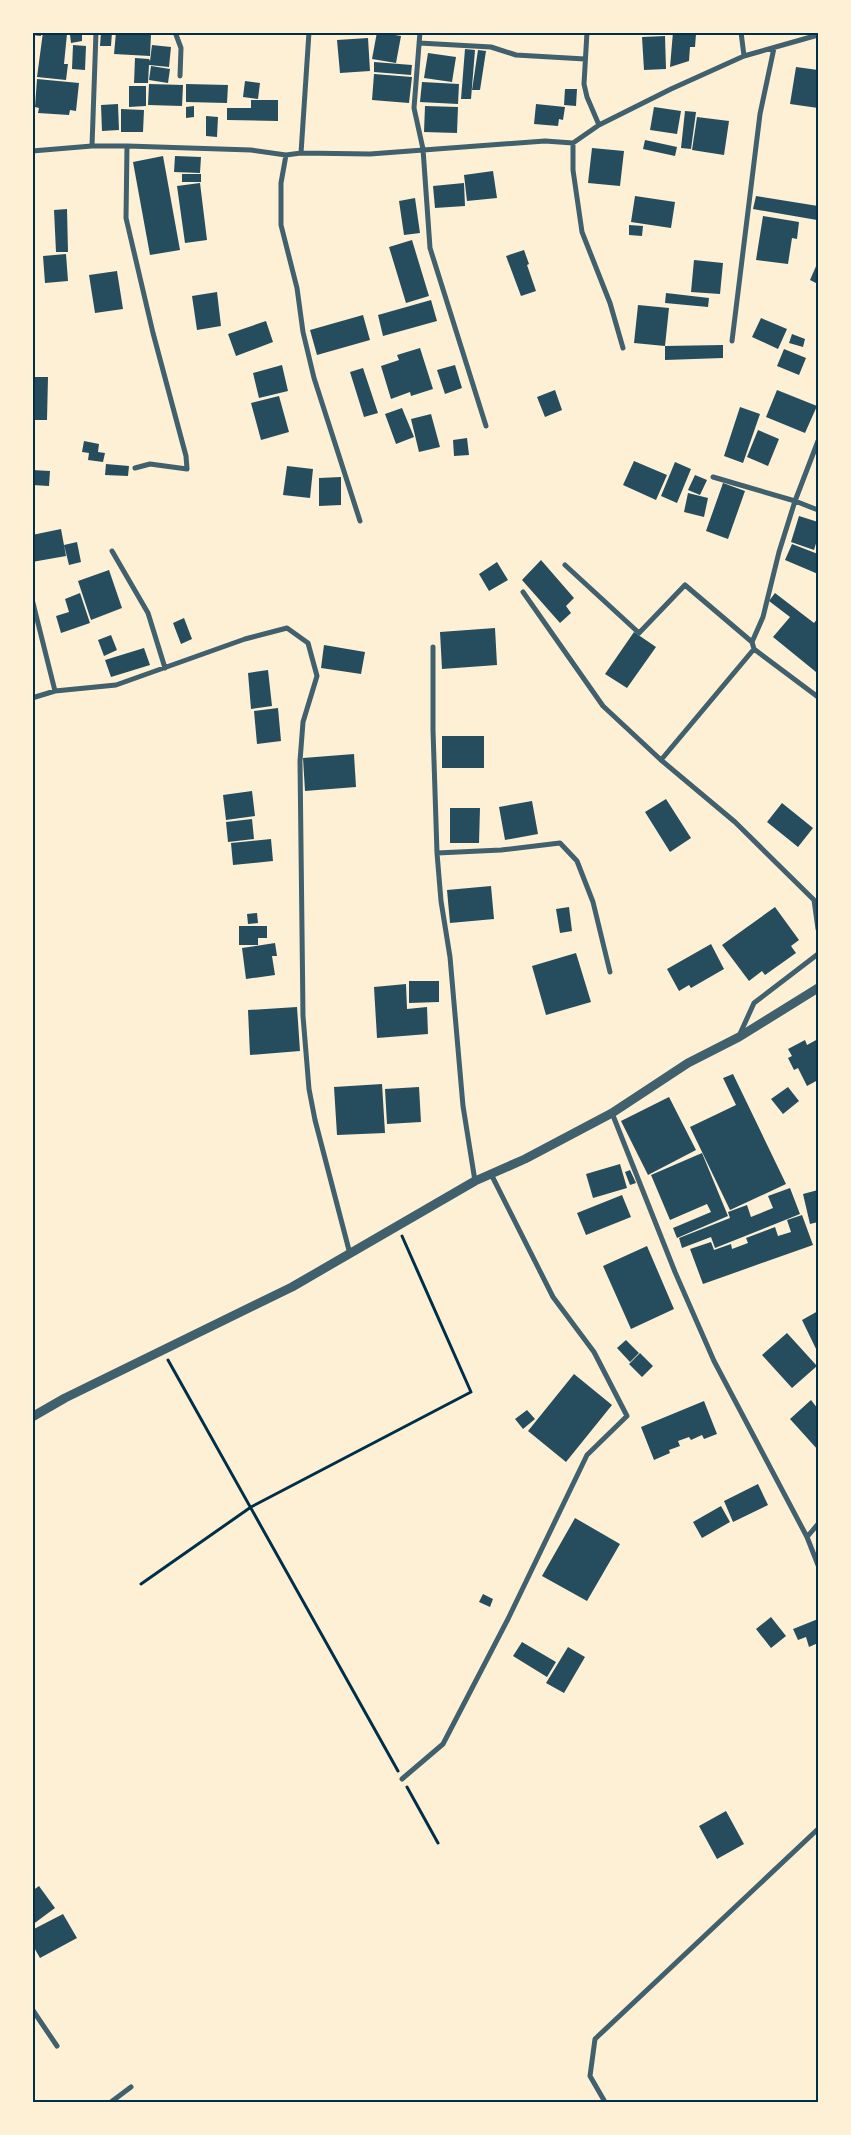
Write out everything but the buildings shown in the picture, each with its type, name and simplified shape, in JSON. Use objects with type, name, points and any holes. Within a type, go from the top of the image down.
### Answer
[{"type":"street","points":[[92,146],[96,32]]},
{"type":"street","points":[[175,32],[181,48],[180,76]]},
{"type":"street","points":[[302,153],[309,32]]},
{"type":"street","points":[[420,32],[414,108],[423,149],[430,248],[486,426]]},
{"type":"street","points":[[588,32],[585,60],[585,90],[599,125]]},
{"type":"street","points":[[741,32],[744,56]]},
{"type":"street","points":[[32,151],[92,146],[127,146],[251,150],[286,155],[302,153],[370,154],[545,141],[573,143],[599,125],[744,56],[818,35]]},
{"type":"street","points":[[419,43],[491,47],[516,55],[585,60]]},
{"type":"street","points":[[732,341],[760,114],[774,48]]},
{"type":"street","points":[[573,143],[573,170],[582,232],[610,303],[623,348]]},
{"type":"street","points":[[127,146],[126,218],[153,333],[186,456],[187,469],[150,464],[136,468]]},
{"type":"street","points":[[286,155],[281,183],[281,226],[297,288],[314,378],[360,521]]},
{"type":"street","points":[[752,642],[763,617],[794,500],[818,441]]},
{"type":"street","points":[[713,477],[794,500],[818,510]]},
{"type":"street","points":[[112,551],[148,612],[165,668]]},
{"type":"street","points":[[565,565],[639,633],[685,585],[752,642],[754,649],[818,697]]},
{"type":"street","points":[[523,592],[603,706],[661,760],[735,822],[814,900],[818,929]]},
{"type":"street","points":[[32,599],[55,691]]},
{"type":"street","points":[[32,698],[55,691],[116,685],[246,639],[287,628],[308,643],[317,676],[303,722],[300,761],[303,1006],[308,1089],[350,1254]]},
{"type":"street","points":[[433,647],[432,730],[437,853],[441,901],[450,957],[463,1106],[475,1181]]},
{"type":"street","points":[[661,760],[754,649]]},
{"type":"street","points":[[437,853],[501,850],[560,843],[577,861],[587,886],[593,902],[610,972]]},
{"type":"street","points":[[739,1037],[754,1003],[818,954]]},
{"type":"street","points":[[32,1417],[65,1398],[292,1287],[475,1181],[525,1159],[612,1113],[688,1063],[739,1037],[818,988]]},
{"type":"street","points":[[612,1113],[675,1272],[714,1362],[807,1537],[818,1565]]},
{"type":"street","points":[[402,1779],[443,1744],[508,1619],[587,1455],[627,1416],[594,1352],[553,1297],[491,1174]]},
{"type":"street","points":[[807,1537],[818,1524]]},
{"type":"street","points":[[605,2102],[590,2076],[595,2040],[818,1829]]},
{"type":"street","points":[[32,2010],[57,2046]]},
{"type":"street","points":[[111,2102],[131,2087]]},
{"type":"path","points":[[141,1584],[251,1507],[471,1392],[398,1226]]},
{"type":"path","points":[[162,1350],[438,1843]]}]
